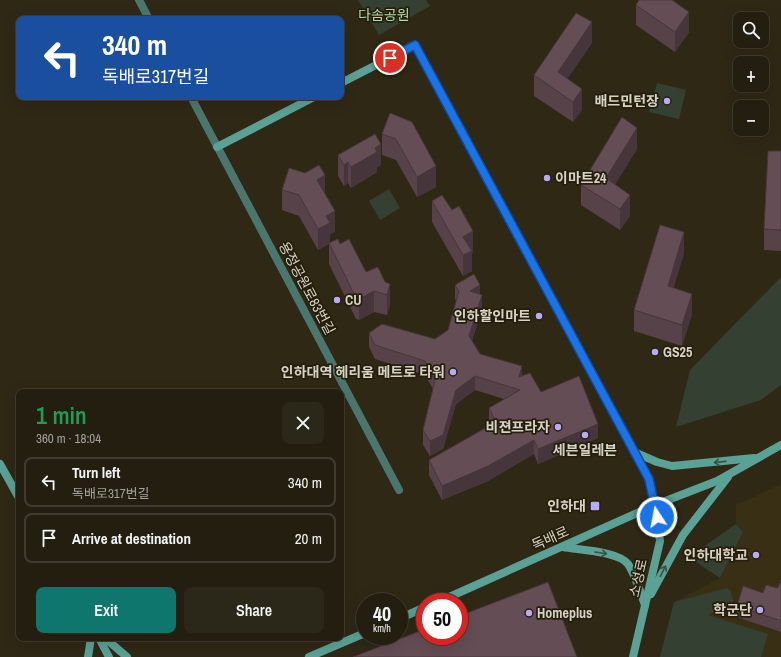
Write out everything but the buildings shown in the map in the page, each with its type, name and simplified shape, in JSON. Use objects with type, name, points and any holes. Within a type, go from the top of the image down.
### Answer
[{"type":"main road","name":"소성로","points":[[344,81],[415,45],[649,479],[655,505],[660,541],[633,657]]},
{"type":"main road","points":[[217,147],[308,100]]},
{"type":"main road","name":"독배로","points":[[458,593],[655,505],[717,481],[781,445]]},
{"type":"main road","points":[[634,452],[657,462],[672,466],[758,458]]},
{"type":"main road","points":[[0,464],[16,493]]},
{"type":"main road","points":[[645,605],[677,544],[731,473]]},
{"type":"main road","points":[[562,547],[622,558],[628,564],[635,578],[645,605]]},
{"type":"main road","points":[[309,657],[356,637]]},
{"type":"main road","points":[[88,657],[90,641]]},
{"type":"main road","points":[[101,641],[109,657]]},
{"type":"main road","points":[[108,641],[127,657]]},
{"type":"street","points":[[139,0],[147,16]]},
{"type":"street","name":"용정공원로83번길","points":[[193,100],[399,490]]},
{"type":"shaded area","name":"인하대학교","points":[[781,484],[781,657],[660,657],[674,602],[720,578],[743,532],[736,523],[736,505]]},
{"type":"green space","name":"다솜공원","points":[[358,0],[426,0],[430,6],[379,35]]},
{"type":"green space","name":"배드민턴장","points":[[657,83],[686,90],[679,119],[649,112]]},
{"type":"green space","points":[[389,189],[400,208],[380,220],[369,201]]},
{"type":"green space","points":[[781,277],[781,385],[761,400],[676,427],[690,370]]},
{"type":"green space","points":[[736,524],[743,532],[720,578],[696,562],[703,547]]},
{"type":"green space","points":[[727,588],[731,591],[734,607],[726,614],[714,612],[708,615],[768,634],[761,657],[660,657],[674,602]]},
{"type":"place","name":"배드민턴장","points":[[667,101]]},
{"type":"place","name":"이마트24","points":[[547,178]]},
{"type":"place","name":"CU","points":[[337,300]]},
{"type":"place","name":"인하할인마트","points":[[539,316]]},
{"type":"place","name":"GS25","points":[[655,352]]},
{"type":"place","name":"인하대역 헤리움 메트로 타워","points":[[453,372]]},
{"type":"place","name":"비젼프라자","points":[[558,427]]},
{"type":"place","name":"세븐일레븐","points":[[585,435]]},
{"type":"place","name":"인하대","points":[[595,506]]},
{"type":"place","name":"인하대학교","points":[[756,555]]},
{"type":"place","name":"학군단","points":[[760,610]]},
{"type":"place","name":"Homeplus","points":[[529,613]]},
{"type":"route","points":[[390,58],[415,45],[649,479],[657,517]]}]
